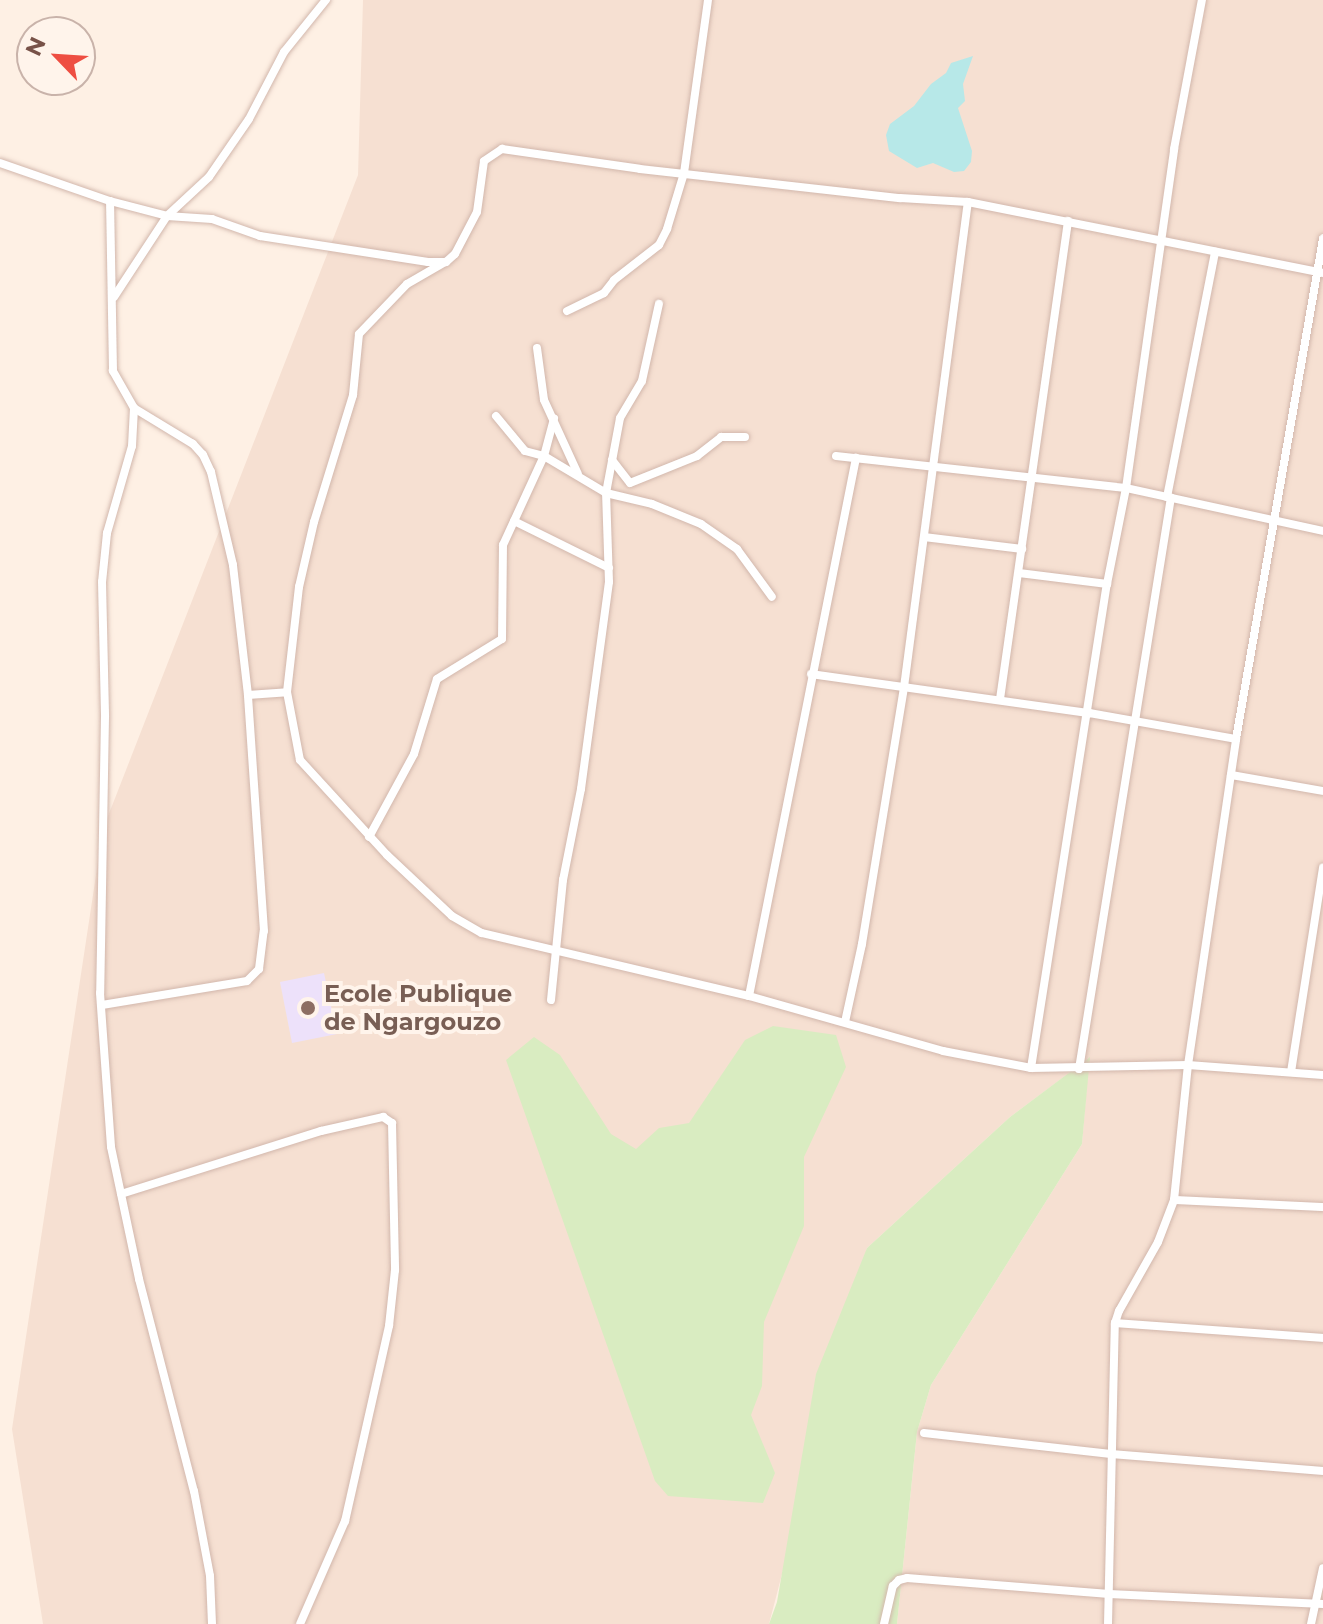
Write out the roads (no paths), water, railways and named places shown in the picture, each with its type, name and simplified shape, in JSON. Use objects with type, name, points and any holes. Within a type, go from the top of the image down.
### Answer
[{"type":"street","points":[[114,297],[167,216],[209,177],[249,119],[284,52],[326,0]]},
{"type":"street","points":[[567,311],[604,293],[614,280],[659,245],[674,214],[684,173],[708,0]]},
{"type":"street","points":[[1031,1068],[1107,584],[1126,488],[1174,149],[1202,0]]},
{"type":"street","points":[[1321,272],[968,202],[900,198],[495,151],[481,168],[477,212],[472,225],[446,262],[407,284],[359,334],[353,395],[314,522],[299,587],[287,692],[300,760],[369,837],[452,916],[482,933],[749,996],[943,1051],[1031,1068],[1188,1065],[1323,1075]]},
{"type":"street","points":[[0,163],[110,201],[167,216],[212,219],[260,236],[446,262]]},
{"type":"street","points":[[102,1005],[247,981],[259,969],[264,931],[238,595],[211,472],[193,444],[134,408],[113,371],[110,201]]},
{"type":"street","points":[[845,1022],[862,944],[904,687],[968,202]]},
{"type":"street","points":[[1000,699],[1068,221]]},
{"type":"street","points":[[1108,1624],[1115,1323],[1158,1242],[1174,1200],[1188,1065],[1236,739],[1321,272],[1323,239]]},
{"type":"street","points":[[1079,1069],[1169,497],[1215,252]]},
{"type":"street","points":[[551,1000],[563,880],[596,692],[609,568],[606,493],[620,418],[642,381],[659,304]]},
{"type":"street","points":[[537,348],[544,400],[578,474]]},
{"type":"street","points":[[134,408],[132,446],[107,533],[102,582],[102,1005],[111,1147],[139,1279],[194,1491],[210,1576],[212,1624]]},
{"type":"street","points":[[496,416],[525,451],[544,456],[606,493],[652,504],[701,524],[737,549],[772,597]]},
{"type":"street","points":[[369,837],[414,754],[437,679],[502,639],[505,630],[500,565],[503,545],[544,456],[554,418]]},
{"type":"street","points":[[612,459],[630,483],[697,456],[721,437],[745,437]]},
{"type":"street","points":[[836,456],[1126,488],[1275,523],[1323,531]]},
{"type":"street","points":[[749,996],[856,458]]},
{"type":"street","points":[[514,521],[609,568]]},
{"type":"street","points":[[924,537],[1022,549]]},
{"type":"street","points":[[1019,573],[1107,584]]},
{"type":"street","points":[[811,674],[1000,699],[1236,739]]},
{"type":"street","points":[[248,695],[287,692]]},
{"type":"street","points":[[1231,775],[1323,791]]},
{"type":"street","points":[[1291,1072],[1323,867]]},
{"type":"street","points":[[121,1194],[321,1131],[383,1117],[392,1123],[395,1270],[389,1326],[345,1521],[300,1624]]},
{"type":"street","points":[[1174,1200],[1323,1207]]},
{"type":"street","points":[[1115,1323],[1323,1338]]},
{"type":"street","points":[[924,1433],[1111,1454],[1323,1471]]},
{"type":"street","points":[[1311,1624],[1319,1603],[1323,1568]]},
{"type":"street","points":[[884,1624],[893,1586],[907,1578],[1109,1594],[1319,1603]]},
{"type":"water","points":[[973,56],[963,84],[965,101],[958,108],[972,151],[971,162],[964,171],[954,172],[933,163],[917,168],[889,151],[886,135],[890,124],[914,106],[931,84],[946,73],[951,63]]},
{"type":"place","name":"Ecole Publique de Ngargouzo","points":[[308,1008]]}]
